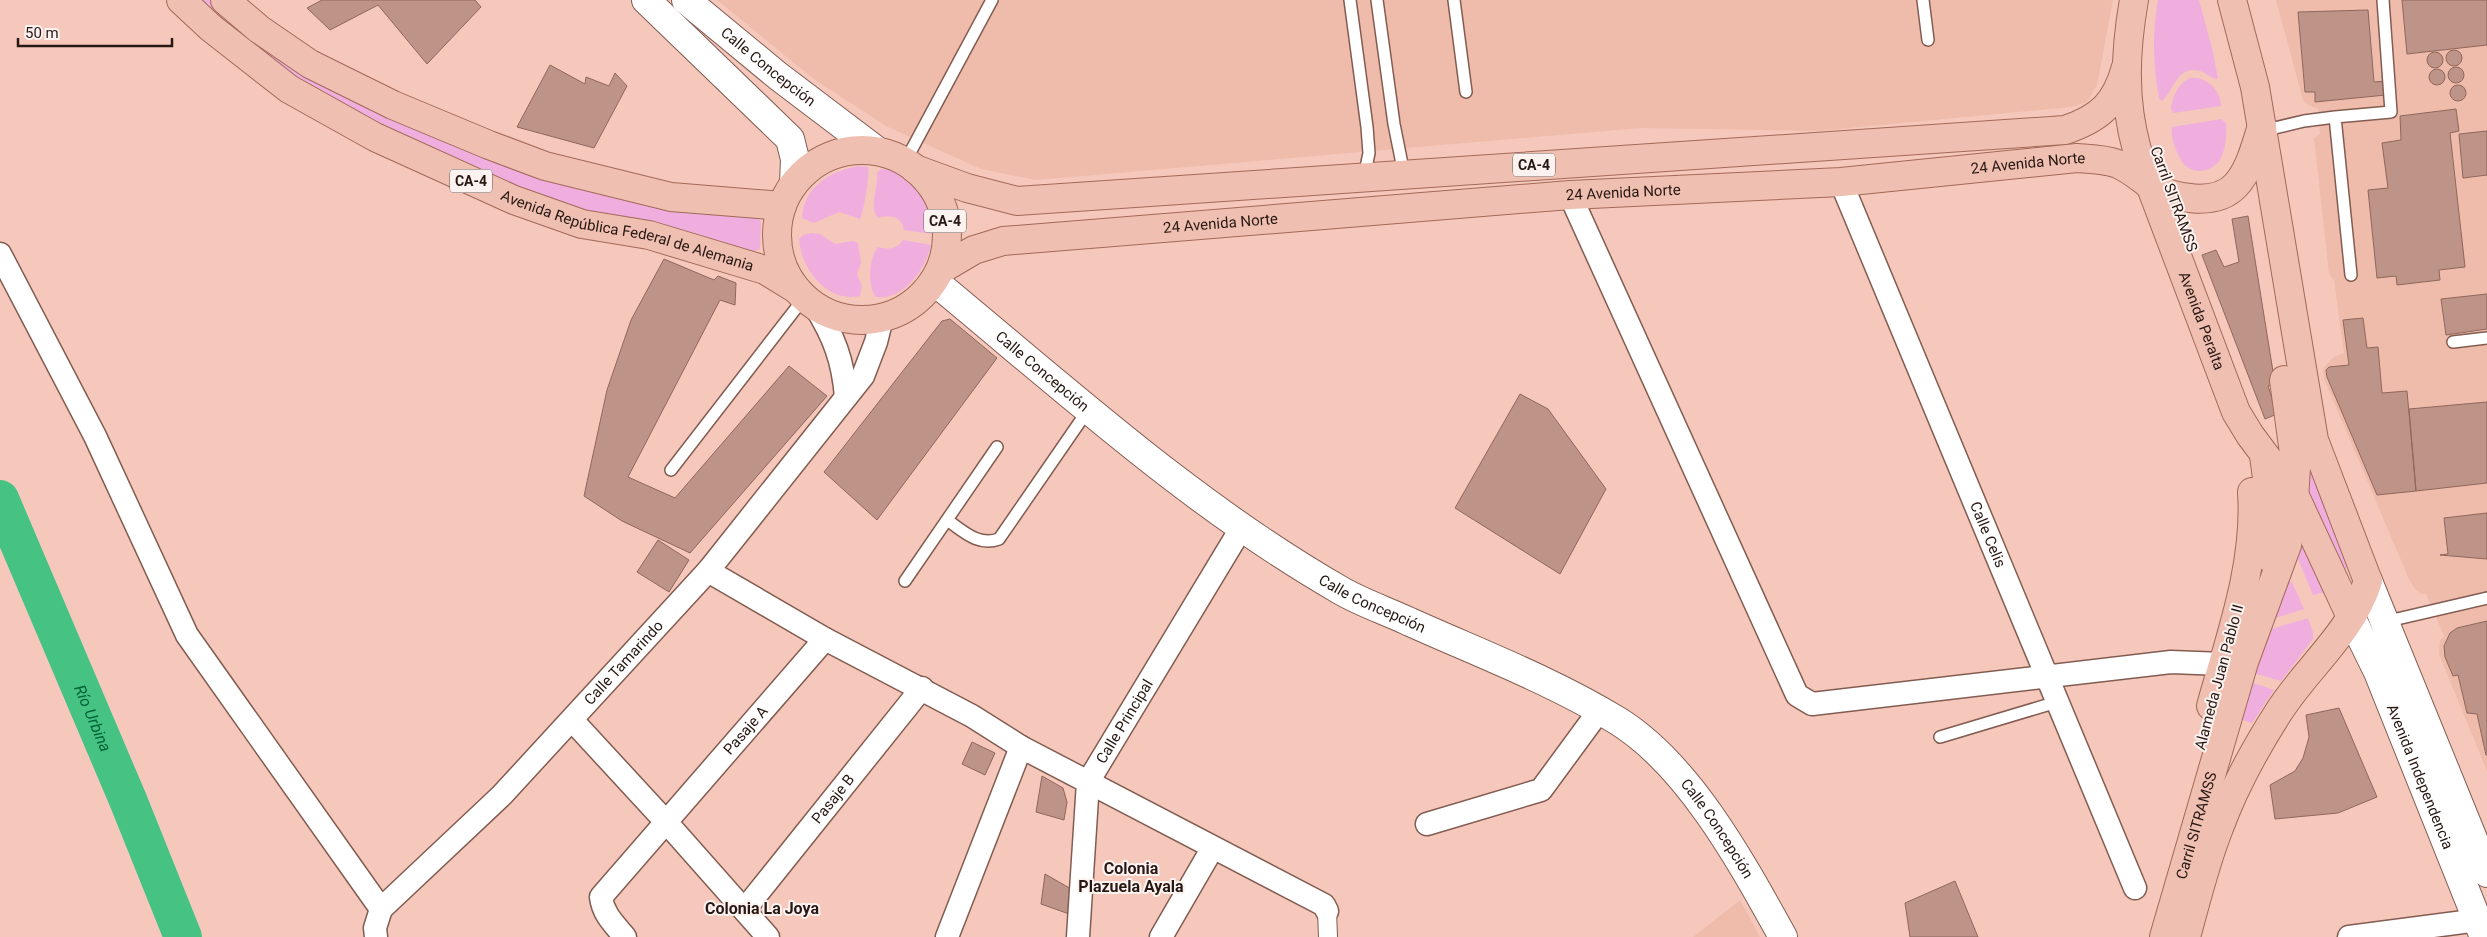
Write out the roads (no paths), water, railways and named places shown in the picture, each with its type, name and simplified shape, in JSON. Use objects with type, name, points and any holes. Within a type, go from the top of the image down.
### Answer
[{"type":"main road","name":"Avenida República Federal de Alemania","points":[[181,0],[211,28],[289,89],[375,138],[442,169],[531,206],[582,224],[649,235],[765,270],[805,298]]},
{"type":"main road","name":"CA-4","points":[[225,0],[259,29],[310,64],[393,106],[545,166],[671,197],[788,195],[813,166],[836,154],[862,150],[877,151],[910,166],[932,188],[943,211],[946,237],[937,276],[914,302],[899,312],[882,318],[847,319],[805,298]]},
{"type":"main road","name":"Avenida Peralta","points":[[2134,0],[2126,67],[2129,120],[2137,150],[2162,190],[2236,412],[2263,453],[2294,494],[2351,617]]},
{"type":"main road","name":"Carril SITRAMSS","points":[[2148,0],[2141,34],[2139,68],[2148,127],[2162,190],[2253,417],[2263,453],[2270,497],[2271,532],[2268,571],[2255,627],[2164,937]]},
{"type":"main road","name":"Carril SITRAMSS","points":[[2214,0],[2233,74],[2250,161],[2293,434],[2296,468],[2287,545],[2255,627]]},
{"type":"main road","points":[[2186,937],[2218,829],[2249,761],[2285,702],[2321,656],[2336,641],[2351,617],[2368,581],[2314,440],[2256,87],[2232,0]]},
{"type":"main road","name":"24 Avenida Norte","points":[[910,166],[966,188],[1017,201],[2066,130],[2083,124],[2113,101],[2122,83],[2126,67]]},
{"type":"main road","name":"24 Avenida Norte","points":[[937,276],[974,250],[1003,241],[1570,195],[1841,182],[2077,158],[2102,160],[2120,165],[2162,190],[2205,198],[2225,194],[2237,185],[2250,161],[2262,128]]},
{"type":"main road","points":[[788,195],[778,226],[778,249],[787,277],[805,298]]},
{"type":"main road","name":"Alameda Juan Pablo II","points":[[2147,937],[2241,596],[2252,529],[2249,469],[2236,412]]},
{"type":"street","points":[[646,0],[790,139],[795,159],[788,195]]},
{"type":"street","name":"Calle Concepción","points":[[686,0],[778,76],[877,151]]},
{"type":"street","name":"Calle Celis","points":[[1841,182],[2135,888]]},
{"type":"street","points":[[1570,195],[1797,694],[1812,704],[2171,662],[2223,664]]},
{"type":"street","points":[[0,254],[95,436],[187,635],[381,909],[375,928],[376,937]]},
{"type":"street","name":"Calle Concepción","points":[[937,276],[1182,486],[1242,527],[1341,591],[1539,680],[1620,722],[1658,754],[1690,788],[1736,853],[1783,937]]},
{"type":"street","points":[[805,298],[831,332],[838,351],[846,397]]},
{"type":"street","name":"Calle Tamarindo","points":[[381,909],[502,795],[708,571],[863,376],[876,342],[882,318]]},
{"type":"street","name":"Calle Principal","points":[[1078,937],[1088,782],[1242,527]]},
{"type":"street","points":[[708,571],[825,640],[922,688],[972,716],[1021,747],[1324,905],[1327,911],[1328,937]]},
{"type":"street","name":"Avenida Independencia","points":[[2368,581],[2487,874]]},
{"type":"street","name":"Avenida Independencia","points":[[2351,617],[2378,672],[2482,925]]},
{"type":"street","name":"Pasaje A","points":[[625,937],[605,912],[601,897],[668,823],[825,640]]},
{"type":"street","name":"Pasaje B","points":[[745,910],[922,688]]},
{"type":"street","points":[[1427,824],[1541,790],[1599,711]]},
{"type":"street","points":[[572,720],[668,823],[768,937]]},
{"type":"street","points":[[948,937],[1021,747]]},
{"type":"street","points":[[1161,937],[1212,848]]},
{"type":"street","points":[[2348,937],[2482,925]]},
{"type":"lane","points":[[910,166],[992,0]]},
{"type":"lane","points":[[1350,0],[1367,127],[1369,153],[1364,178]]},
{"type":"lane","points":[[1377,0],[1394,124],[1404,174]]},
{"type":"lane","points":[[1454,0],[1466,92]]},
{"type":"lane","points":[[1923,0],[1928,40]]},
{"type":"lane","points":[[2262,128],[2335,117],[2391,112],[2383,0]]},
{"type":"lane","points":[[2335,117],[2351,275]]},
{"type":"lane","points":[[671,470],[805,298]]},
{"type":"lane","points":[[2453,342],[2487,338]]},
{"type":"lane","points":[[946,520],[975,539],[982,541],[999,539],[1089,408]]},
{"type":"lane","points":[[905,581],[997,447]]},
{"type":"lane","points":[[2384,622],[2487,598]]},
{"type":"lane","points":[[1940,737],[2058,702]]},
{"type":"waterway","name":"Río Urbina","points":[[0,499],[128,800],[183,937]]},
{"type":"district","name":"Colonia Plazuela Ayala","points":[[1131,877]]},
{"type":"district","name":"Colonia La Joya","points":[[762,908]]}]
